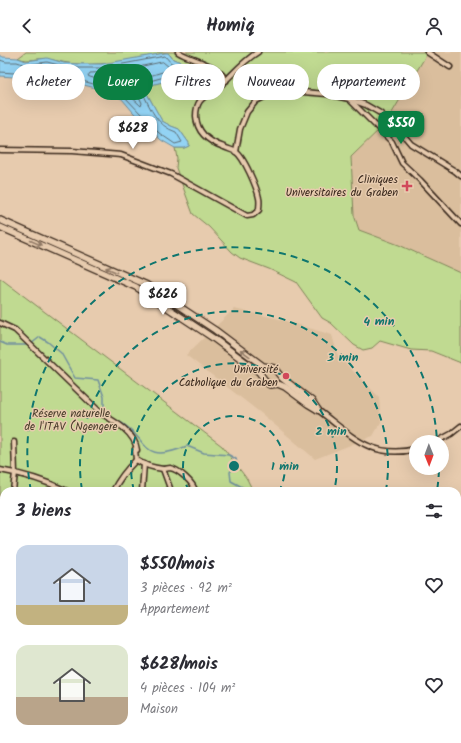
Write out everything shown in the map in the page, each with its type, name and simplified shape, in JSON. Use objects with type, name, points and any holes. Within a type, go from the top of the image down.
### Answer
[{"type":"street","points":[[178,52],[214,67],[225,76],[226,80]]},
{"type":"street","points":[[0,150],[105,152],[122,155],[171,174],[247,216],[254,215],[259,210],[260,199],[249,171],[236,152],[205,138],[200,132],[196,122],[196,112],[198,103],[226,80],[248,57],[258,52]]},
{"type":"street","points":[[427,52],[450,67]]},
{"type":"street","points":[[236,152],[240,129],[247,112],[256,102],[270,94],[280,92],[317,93]]},
{"type":"street","points":[[350,100],[392,142],[402,163],[461,224]]},
{"type":"street","points":[[352,100],[366,105],[380,114],[400,131],[411,144],[461,176]]},
{"type":"street","points":[[0,220],[147,285],[215,330],[263,366],[274,368],[282,378],[312,401],[318,410]]},
{"type":"street","points":[[0,227],[136,287],[213,338],[259,372],[266,382],[285,387],[366,446],[385,452],[409,450]]},
{"type":"street","points":[[0,323],[16,330],[97,410],[118,423],[130,435],[137,446],[137,450],[135,449],[136,460]]},
{"type":"street","points":[[259,372],[263,366]]},
{"type":"street","points":[[278,384],[282,378]]},
{"type":"street","points":[[449,435],[461,426]]},
{"type":"street","points":[[13,487],[15,473],[14,442]]},
{"type":"street","points":[[136,460],[144,464],[163,469],[171,468],[182,474],[194,487]]},
{"type":"street","points":[[115,487],[125,471],[136,460]]},
{"type":"street","points":[[142,487],[144,464]]},
{"type":"street","points":[[163,469],[170,487]]},
{"type":"street","points":[[0,470],[15,473],[58,487]]},
{"type":"shaded area","name":"Cliniques Universitaires du Graben","points":[[428,52],[461,52],[461,273],[399,245],[359,230],[354,215],[351,157],[386,123],[400,100],[420,100],[420,66]]},
{"type":"shaded area","name":"Université Catholique du Graben","points":[[234,309],[279,319],[332,335],[338,356],[379,397],[381,422],[373,436],[315,459],[262,414],[186,355]]},
{"type":"green space","points":[[26,52],[428,52],[420,66],[420,64],[317,64],[317,100],[400,100],[386,123],[351,157],[354,215],[359,230],[399,245],[461,273],[461,363],[431,351],[411,350],[380,341],[372,348],[363,350],[354,345],[331,323],[322,318],[296,282],[269,269],[240,258],[232,252],[209,227],[193,214],[176,168],[177,158],[175,148],[184,148],[189,146],[189,143],[179,129],[162,121],[150,100],[153,100],[153,84],[161,82],[161,100],[225,100],[225,64],[182,64],[165,53],[101,64],[71,64],[44,59],[27,60],[18,58]]},
{"type":"green space","name":"Réserve naturelle de l'ITAV (Ngengere","points":[[0,278],[222,446],[247,479],[251,487],[0,487]]},
{"type":"water","points":[[168,53],[173,59],[181,62],[182,64],[161,64],[161,82],[153,84],[153,64],[102,64]]},
{"type":"water","points":[[0,55],[3,57],[18,58],[26,61],[47,58],[64,63],[79,64],[12,64],[12,77],[0,76]]},
{"type":"water","points":[[85,64],[93,64],[93,87],[85,85]]},
{"type":"water","points":[[123,100],[150,100],[162,121],[179,129],[189,143],[189,146],[184,148],[175,148],[161,140],[139,119]]},
{"type":"waterway","points":[[31,344],[40,337],[61,353],[75,378],[98,380],[104,397],[104,408],[111,418]]},
{"type":"waterway","points":[[0,342],[7,345],[27,345]]},
{"type":"waterway","points":[[116,420],[127,426],[152,451],[160,453],[171,452],[187,446],[204,453],[229,455],[236,459],[237,464],[230,472],[231,481],[242,487]]},
{"type":"place","name":"Cliniques Universitaires du Graben","points":[[407,186]]},
{"type":"place","name":"Université Catholique du Graben","points":[[286,376]]}]
